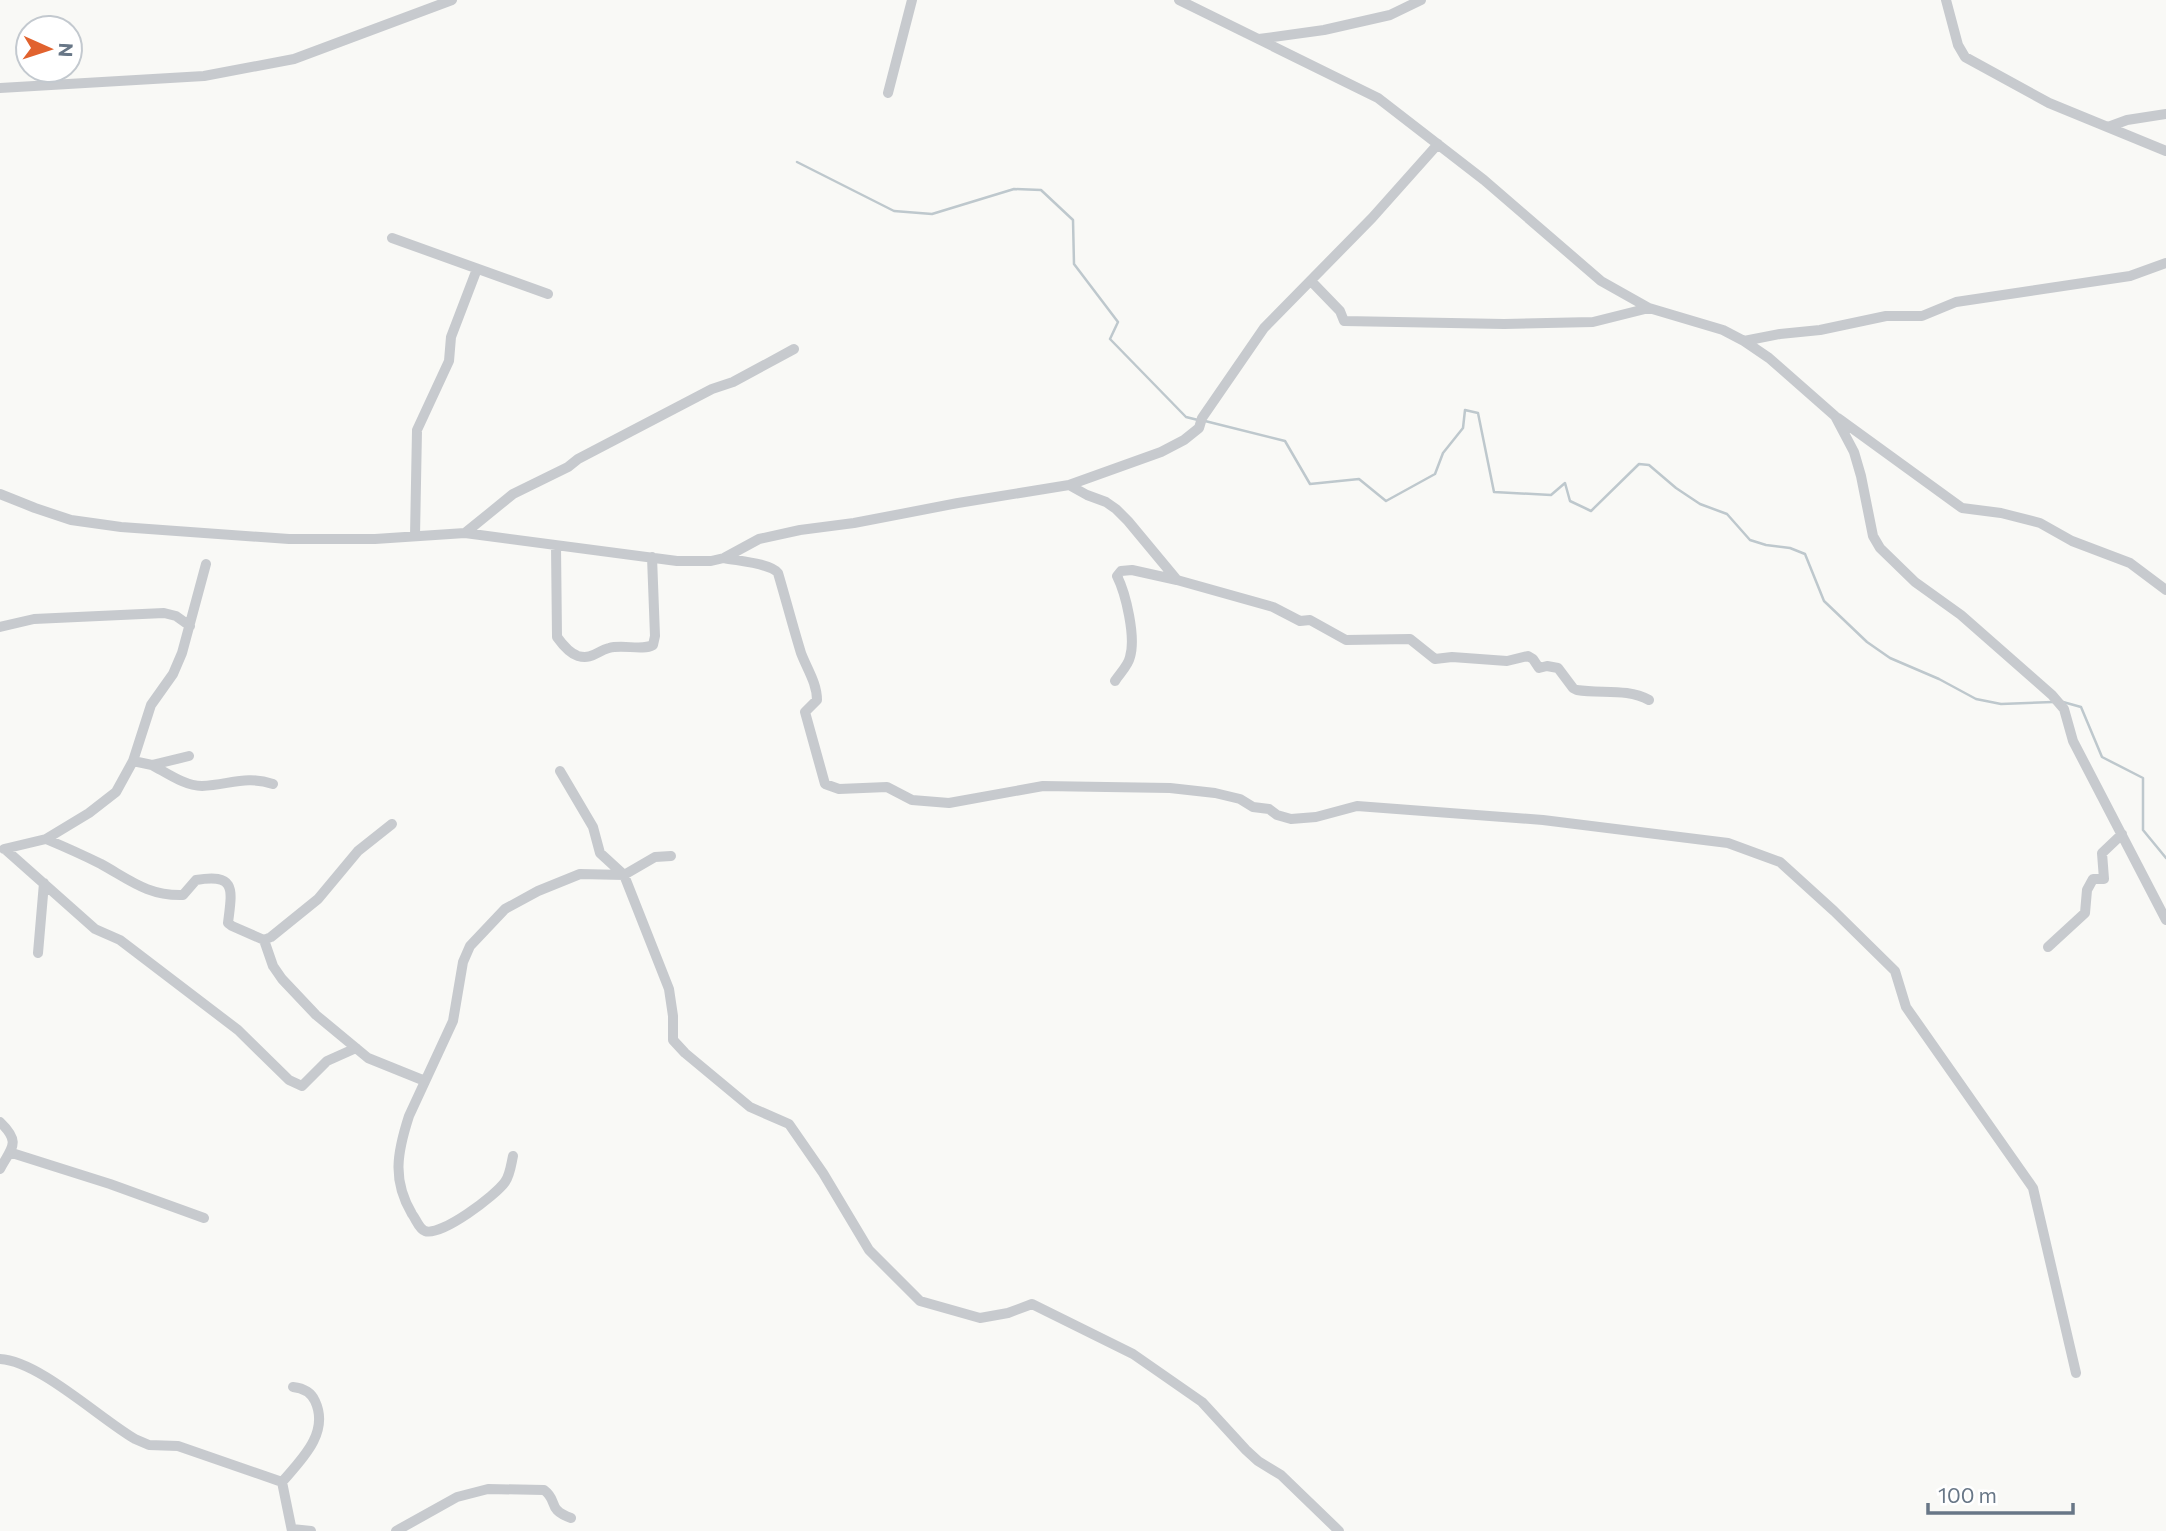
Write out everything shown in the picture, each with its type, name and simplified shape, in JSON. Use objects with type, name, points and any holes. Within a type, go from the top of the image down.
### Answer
[{"type":"street","points":[[0,89],[204,76],[294,59],[452,0]]},
{"type":"street","points":[[888,93],[912,0]]},
{"type":"street","points":[[1179,0],[1378,98],[1484,180],[1601,281],[1649,308],[1723,330],[1744,341],[1769,358],[1835,416],[1962,508],[2001,513],[2040,523],[2072,541],[2130,563],[2166,590]]},
{"type":"street","points":[[1259,39],[1324,30],[1390,15],[1421,0]]},
{"type":"street","points":[[1946,0],[1958,45],[1965,57],[2049,103],[2166,150]]},
{"type":"street","points":[[2108,127],[2127,120],[2166,114]]},
{"type":"street","points":[[0,494],[71,520],[121,527],[289,539],[375,539],[465,533],[652,557],[711,561],[724,558],[759,540],[800,530],[1069,485],[1161,452],[1184,440],[1201,423],[1264,328],[1438,144]]},
{"type":"street","points":[[392,239],[548,294]]},
{"type":"street","points":[[1744,341],[1820,330],[1886,316],[1922,316],[1956,302],[2130,276],[2166,263]]},
{"type":"street","points":[[415,536],[417,430],[449,361],[451,337],[477,269]]},
{"type":"street","points":[[1311,281],[1340,311],[1344,321],[1504,324],[1593,322],[1649,308]]},
{"type":"street","points":[[465,533],[513,494],[794,349]]},
{"type":"street","points":[[1835,416],[1854,452],[1873,536],[1880,548],[1915,582],[1961,615],[2052,695],[2064,709],[2073,741],[2166,920]]},
{"type":"street","points":[[1069,485],[1116,509],[1177,580]]},
{"type":"street","points":[[556,546],[557,637],[576,656],[593,657],[607,648],[648,648],[653,645],[655,636],[652,557]]},
{"type":"street","points":[[724,558],[768,566],[778,573],[801,651],[817,688],[817,700],[805,712],[825,784],[839,789],[887,787],[912,800],[949,803],[1043,786],[1170,788],[1240,799],[1253,807],[1269,809],[1277,815],[1291,819],[1316,817],[1357,806],[1543,820],[1728,843],[1780,862],[1895,971],[1906,1007],[2033,1188],[2076,1373]]},
{"type":"street","points":[[3,849],[46,839],[89,813],[116,792],[133,761],[151,705],[173,674],[190,626],[206,564]]},
{"type":"street","points":[[1115,681],[1131,654],[1127,609],[1117,576],[1121,571],[1132,570],[1273,607],[1300,621],[1310,620],[1346,640],[1409,639],[1435,659],[1452,657],[1507,661],[1528,656],[1539,668],[1558,668],[1577,690],[1627,693],[1649,700]]},
{"type":"street","points":[[0,627],[34,619],[164,613],[176,616],[190,626]]},
{"type":"street","points":[[152,765],[189,756]]},
{"type":"street","points":[[133,761],[152,765],[185,782],[200,786],[246,779],[272,784]]},
{"type":"street","points":[[560,771],[593,827],[600,853],[624,875],[669,989],[673,1040],[750,1107],[789,1124],[823,1173],[869,1250],[920,1301],[980,1318],[1007,1313],[1032,1304],[1133,1354],[1202,1402],[1246,1450],[1281,1475],[1339,1531]]},
{"type":"street","points":[[46,839],[95,861],[141,888],[160,894],[183,895],[196,880],[220,878],[230,887],[228,923],[264,940],[318,899],[358,851],[392,824]]},
{"type":"street","points":[[2048,947],[2085,913],[2087,890],[2092,879],[2104,879],[2102,853],[2122,834]]},
{"type":"street","points":[[3,849],[95,929],[120,940],[238,1030],[289,1080],[302,1086],[327,1061],[356,1048]]},
{"type":"street","points":[[513,1156],[507,1179],[497,1192],[435,1232],[426,1232],[421,1228],[403,1198],[398,1176],[404,1131],[453,1021],[458,984],[470,946],[505,909],[538,891],[580,874],[624,875],[655,858],[671,856]]},
{"type":"street","points":[[37,953],[44,883]]},
{"type":"street","points":[[264,940],[273,966],[282,979],[316,1015],[368,1058],[425,1081]]},
{"type":"street","points":[[0,1122],[13,1139],[12,1153],[0,1169]]},
{"type":"street","points":[[12,1153],[204,1218]]},
{"type":"street","points":[[0,1359],[13,1360],[38,1373],[135,1439],[149,1445],[178,1446],[282,1482]]},
{"type":"street","points":[[282,1482],[310,1448],[318,1427],[318,1407],[312,1395],[300,1387],[293,1387]]},
{"type":"street","points":[[282,1482],[292,1530],[311,1531]]},
{"type":"street","points":[[396,1531],[457,1497],[488,1489],[544,1490],[549,1493],[559,1514],[571,1518]]},
{"type":"waterway","points":[[797,162],[894,211],[932,214],[1014,189],[1041,190],[1073,220],[1074,264],[1118,322],[1110,339],[1186,417],[1198,420]]},
{"type":"waterway","points":[[1205,421],[1285,441],[1310,484],[1359,479],[1386,501],[1435,474],[1443,453],[1463,428],[1465,410],[1478,413],[1494,492],[1551,495],[1565,483],[1570,501],[1591,511],[1639,464],[1649,465],[1700,504],[1727,514],[1750,540],[1790,548],[1805,554],[1824,601],[1867,642],[1890,658],[1939,679],[1976,699],[2001,704],[2053,702]]},
{"type":"waterway","points":[[2063,702],[2081,707],[2102,757],[2143,778],[2143,830],[2166,858]]}]
